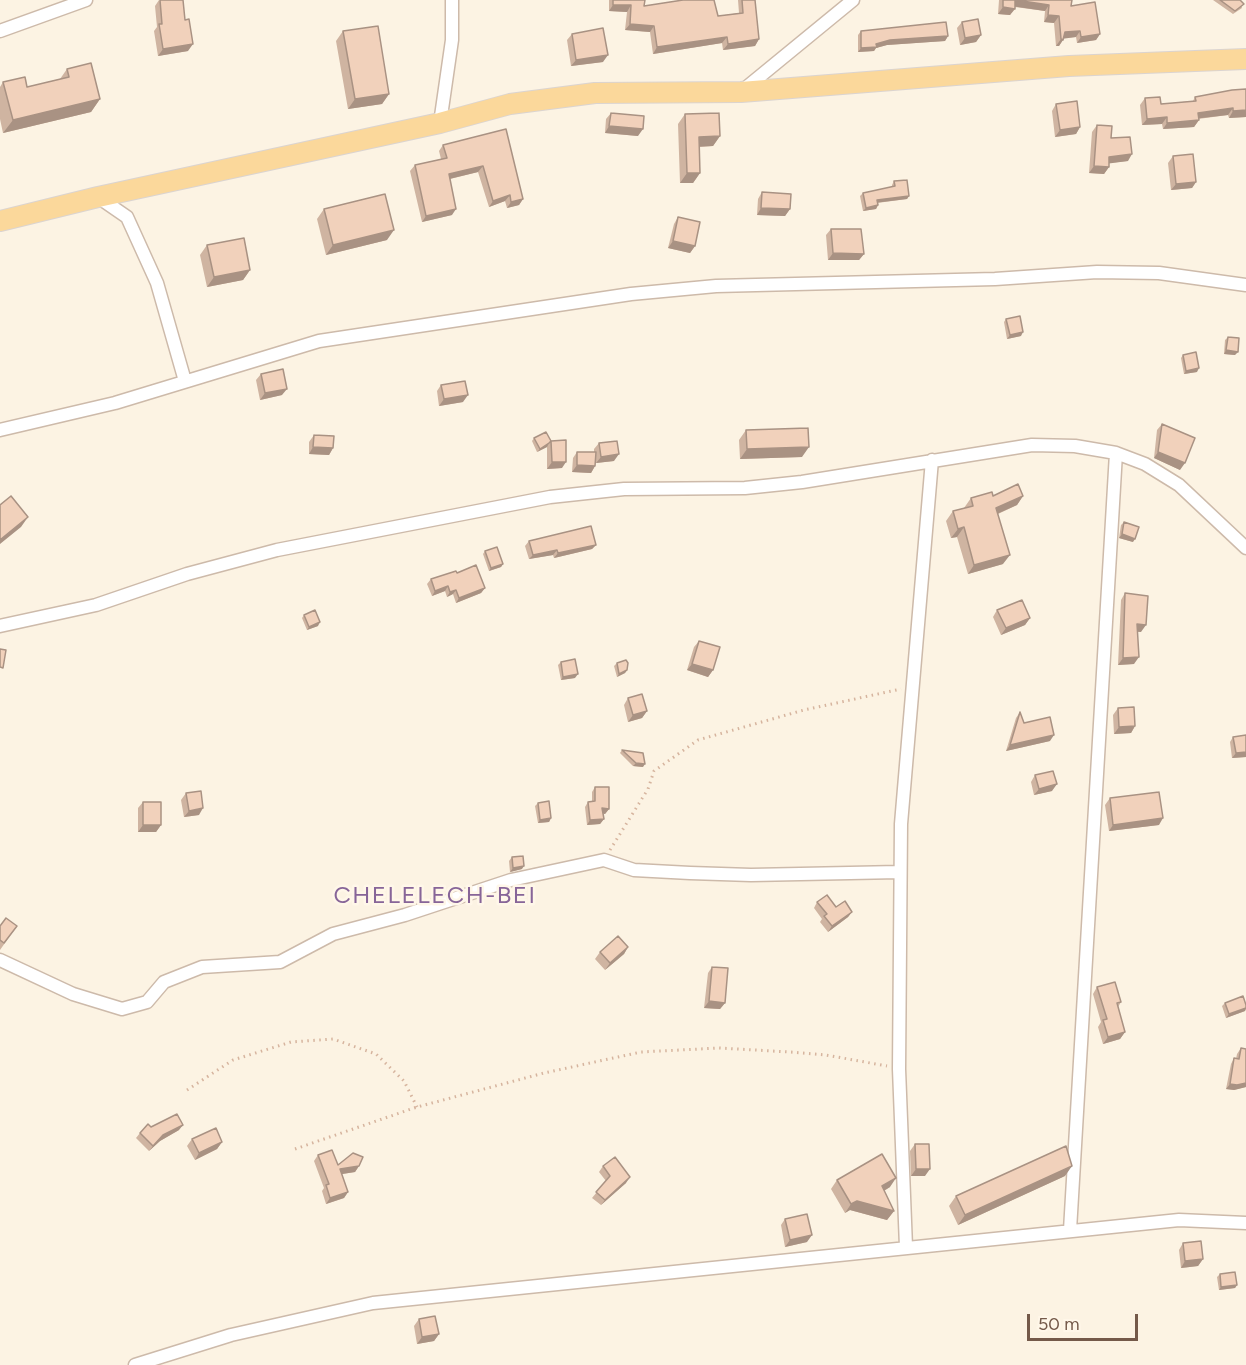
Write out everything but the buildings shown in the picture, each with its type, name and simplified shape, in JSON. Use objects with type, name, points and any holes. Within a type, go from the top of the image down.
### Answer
[{"type":"main road","points":[[0,221],[98,197],[440,123],[510,104],[595,93],[741,92],[1069,66],[1246,59]]},
{"type":"street","points":[[0,32],[86,0]]},
{"type":"street","points":[[440,123],[452,40],[452,0]]},
{"type":"street","points":[[741,92],[853,0]]},
{"type":"street","points":[[98,197],[127,217],[157,283],[185,381]]},
{"type":"street","points":[[0,430],[115,403],[319,341],[631,294],[716,286],[984,280],[1097,272],[1159,273],[1246,285]]},
{"type":"street","points":[[0,626],[96,604],[187,574],[277,550],[550,497],[624,489],[745,488],[802,482],[1032,445],[1075,446],[1116,453],[1145,464],[1179,484],[1246,548]]},
{"type":"street","points":[[1070,1230],[1116,453]]},
{"type":"street","points":[[906,1246],[899,1069],[899,872],[911,686],[932,460]]},
{"type":"street","points":[[0,960],[73,994],[122,1009],[147,1002],[164,982],[202,967],[280,962],[333,934],[405,915],[511,880],[604,860],[634,870],[690,873],[751,875],[899,872]]},
{"type":"street","points":[[135,1365],[231,1335],[373,1303],[906,1246],[1179,1220],[1246,1223]]},
{"type":"path","points":[[604,860],[648,789],[654,771],[698,740],[804,710],[911,686]]},
{"type":"path","points":[[187,1090],[233,1060],[291,1042],[333,1040],[376,1054],[404,1081],[417,1107]]},
{"type":"path","points":[[295,1149],[417,1107],[544,1073],[651,1051],[719,1048],[790,1052],[862,1060],[899,1069]]},
{"type":"district","name":"CHELELECH-BEI","points":[[435,896]]}]
